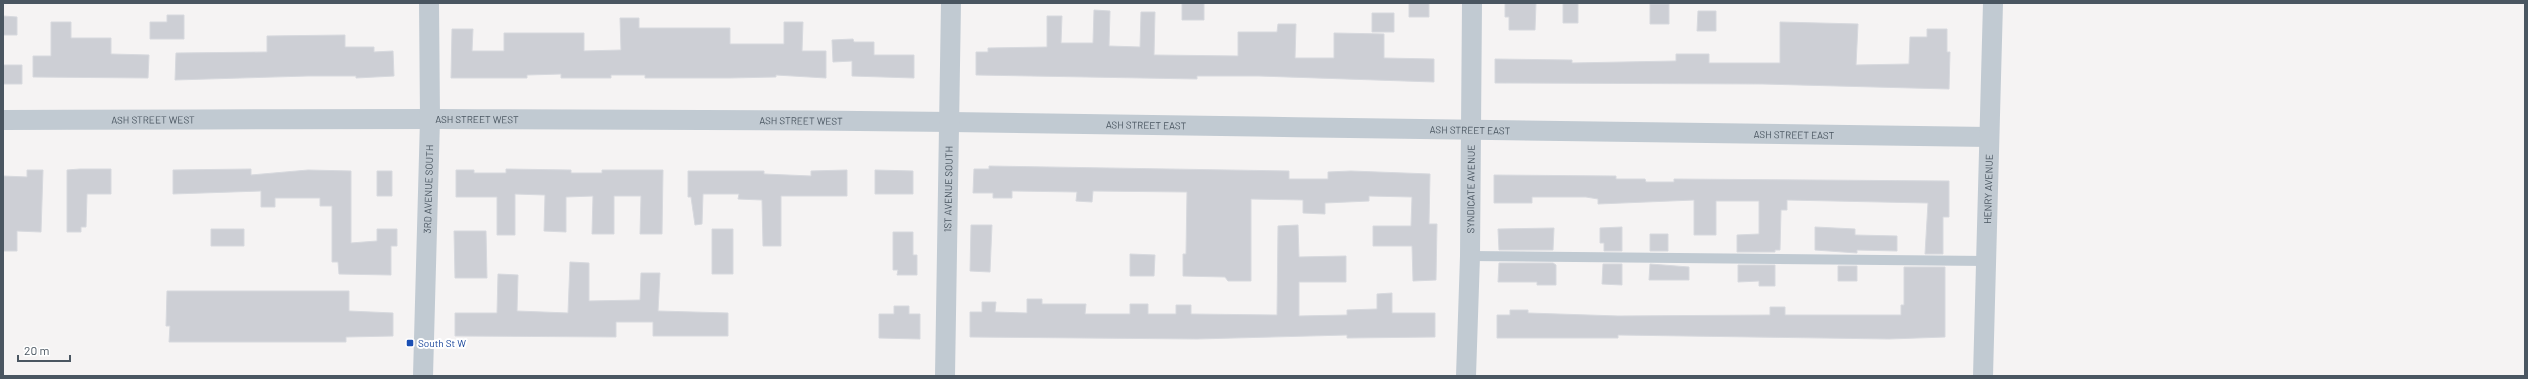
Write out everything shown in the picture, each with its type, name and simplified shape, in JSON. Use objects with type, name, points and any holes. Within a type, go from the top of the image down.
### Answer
[{"type":"street","name":"3RD AVENUE SOUTH","points":[[423,376],[430,119],[429,3]]},
{"type":"street","name":"1ST AVENUE SOUTH","points":[[945,376],[952,3]]},
{"type":"street","name":"SYNDICATE AVENUE","points":[[1466,376],[1470,256],[1472,3]]},
{"type":"street","name":"HENRY AVENUE","points":[[1983,376],[1993,3]]},
{"type":"street","name":"ASH STREET WEST","points":[[3,120],[430,119],[950,122]]},
{"type":"street","name":"ASH STREET EAST","points":[[950,122],[1471,132],[1989,137]]},
{"type":"lane","points":[[1470,256],[1987,261]]},
{"type":"building","points":[[1182,3],[1204,3],[1204,20],[1182,20]]},
{"type":"building","points":[[1409,3],[1429,3],[1429,17],[1409,17]]},
{"type":"building","points":[[1505,3],[1536,3],[1535,30],[1509,30],[1509,17],[1505,17]]},
{"type":"building","points":[[1563,3],[1578,3],[1578,23],[1563,23]]},
{"type":"building","points":[[1650,4],[1669,4],[1669,24],[1650,24]]},
{"type":"building","points":[[1094,10],[1110,11],[1109,46],[1140,47],[1141,12],[1155,12],[1154,55],[1238,56],[1238,32],[1277,32],[1278,24],[1296,24],[1295,58],[1334,58],[1334,33],[1384,34],[1384,58],[1434,59],[1434,82],[1259,76],[1197,76],[1197,79],[976,75],[976,52],[988,52],[988,48],[1047,47],[1047,16],[1062,16],[1061,43],[1093,43]]},
{"type":"building","points":[[1698,11],[1716,11],[1716,31],[1697,31]]},
{"type":"building","points":[[1372,13],[1394,13],[1394,32],[1372,32]]},
{"type":"building","points":[[167,15],[184,15],[184,39],[150,39],[150,22],[167,22]]},
{"type":"building","points":[[3,16],[17,17],[17,35],[3,35]]},
{"type":"building","points":[[620,18],[639,18],[639,28],[730,28],[730,44],[784,44],[784,22],[803,22],[802,51],[826,51],[826,78],[776,75],[776,77],[645,78],[645,75],[611,75],[611,78],[561,78],[561,74],[527,75],[527,78],[451,78],[452,29],[473,29],[472,51],[504,51],[504,33],[584,33],[584,51],[621,50]]},
{"type":"building","points":[[51,22],[71,22],[71,38],[111,38],[111,54],[149,55],[148,78],[33,77],[33,56],[51,56]]},
{"type":"building","points":[[1780,22],[1858,24],[1856,65],[1909,64],[1910,37],[1927,37],[1927,29],[1947,29],[1947,52],[1950,52],[1949,89],[1763,84],[1495,83],[1495,59],[1572,60],[1572,63],[1676,61],[1676,54],[1709,54],[1709,63],[1780,63]]},
{"type":"building","points":[[345,35],[345,47],[374,47],[374,52],[393,51],[394,76],[356,78],[356,76],[308,76],[175,80],[176,53],[267,52],[267,36]]},
{"type":"building","points":[[853,39],[854,42],[874,42],[874,55],[914,55],[914,78],[852,76],[852,61],[833,62],[832,40]]},
{"type":"building","points":[[3,65],[22,65],[22,84],[3,84]]},
{"type":"building","points":[[989,166],[1289,171],[1289,179],[1328,179],[1328,172],[1351,171],[1430,174],[1429,224],[1437,224],[1436,280],[1413,281],[1412,246],[1373,246],[1373,226],[1411,226],[1412,197],[1369,196],[1369,201],[1325,203],[1325,214],[1303,213],[1303,200],[1251,199],[1251,281],[1228,281],[1225,277],[1183,276],[1183,254],[1186,254],[1187,192],[1093,191],[1092,202],[1076,201],[1077,192],[1012,191],[1012,198],[993,198],[993,193],[973,193],[974,169],[989,169]]},
{"type":"building","points":[[111,169],[111,194],[87,194],[86,227],[81,227],[81,232],[67,232],[67,170]]},
{"type":"building","points":[[251,169],[251,175],[308,170],[351,171],[351,243],[377,241],[377,229],[397,229],[397,246],[391,246],[391,275],[339,274],[338,262],[332,262],[332,206],[320,206],[320,198],[275,198],[275,207],[261,207],[261,191],[173,194],[173,170]]},
{"type":"building","points":[[506,169],[571,170],[571,173],[602,173],[602,170],[663,170],[662,234],[640,234],[641,196],[614,196],[614,234],[592,234],[593,196],[566,197],[566,232],[544,231],[545,195],[515,194],[515,235],[497,235],[497,197],[456,197],[456,170],[474,170],[474,173],[506,173]]},
{"type":"building","points":[[27,170],[43,170],[41,232],[17,231],[17,251],[3,251],[3,176],[27,177]]},
{"type":"building","points":[[847,170],[847,196],[781,196],[781,246],[763,246],[762,200],[738,199],[739,194],[703,194],[702,224],[695,225],[691,197],[688,197],[688,171],[764,171],[764,174],[811,176],[811,171]]},
{"type":"building","points":[[875,170],[913,171],[913,194],[875,194]]},
{"type":"building","points":[[377,171],[392,171],[392,196],[377,196]]},
{"type":"building","points":[[1494,175],[1616,176],[1616,179],[1645,179],[1646,182],[1674,182],[1674,179],[1949,181],[1949,217],[1943,217],[1943,254],[1925,254],[1928,203],[1787,200],[1787,210],[1781,210],[1780,250],[1775,250],[1775,252],[1737,252],[1737,235],[1759,234],[1759,201],[1716,201],[1716,235],[1694,235],[1694,200],[1598,204],[1598,199],[1586,197],[1532,197],[1532,203],[1494,203]]},
{"type":"building","points":[[971,225],[992,225],[990,272],[970,271]]},
{"type":"building","points":[[1298,225],[1299,257],[1346,256],[1346,282],[1299,282],[1299,316],[1347,315],[1347,310],[1377,309],[1377,294],[1392,293],[1392,313],[1435,313],[1435,337],[1347,338],[1347,335],[1197,339],[970,337],[970,312],[982,312],[982,302],[996,302],[995,312],[1027,313],[1027,299],[1042,299],[1042,304],[1086,304],[1085,314],[1130,314],[1130,304],[1148,304],[1148,314],[1176,314],[1176,305],[1191,305],[1191,314],[1277,315],[1278,226]]},
{"type":"building","points":[[1622,227],[1622,251],[1604,251],[1604,243],[1600,243],[1600,228]]},
{"type":"building","points":[[1815,227],[1855,229],[1855,235],[1897,236],[1897,251],[1857,250],[1857,253],[1815,250]]},
{"type":"building","points":[[1554,228],[1553,250],[1499,250],[1498,229]]},
{"type":"building","points":[[211,229],[244,229],[244,246],[211,246]]},
{"type":"building","points":[[712,229],[733,229],[733,274],[712,274]]},
{"type":"building","points":[[454,231],[486,231],[487,278],[455,278]]},
{"type":"building","points":[[893,232],[913,232],[913,255],[917,255],[917,275],[897,275],[898,270],[893,270]]},
{"type":"building","points":[[1650,234],[1668,234],[1668,251],[1650,251]]},
{"type":"building","points":[[1130,254],[1155,255],[1154,276],[1130,276]]},
{"type":"building","points":[[570,262],[589,263],[589,301],[640,300],[641,273],[660,273],[658,311],[728,313],[728,336],[653,336],[653,322],[616,322],[616,337],[455,336],[455,313],[497,313],[498,274],[518,275],[517,311],[568,313]]},
{"type":"building","points":[[1499,263],[1553,263],[1556,265],[1556,285],[1537,285],[1537,282],[1498,282]]},
{"type":"building","points":[[1603,264],[1622,264],[1622,285],[1602,284]]},
{"type":"building","points":[[1650,264],[1689,267],[1689,280],[1649,280]]},
{"type":"building","points":[[1738,265],[1775,265],[1775,286],[1759,286],[1759,281],[1738,282]]},
{"type":"building","points":[[1838,266],[1857,266],[1857,281],[1838,281]]},
{"type":"building","points":[[1904,267],[1945,267],[1945,337],[1889,339],[1618,335],[1618,338],[1497,338],[1497,315],[1510,315],[1510,310],[1528,310],[1528,313],[1618,316],[1770,315],[1770,307],[1785,307],[1785,315],[1901,315],[1901,305],[1904,305]]},
{"type":"building","points":[[167,291],[349,291],[349,311],[393,313],[393,336],[346,337],[346,342],[169,342],[170,326],[166,326]]},
{"type":"building","points":[[894,306],[909,306],[909,314],[920,314],[920,339],[879,338],[879,314],[894,314]]},
{"type":"place","name":"South St W","points":[[410,343]]}]
